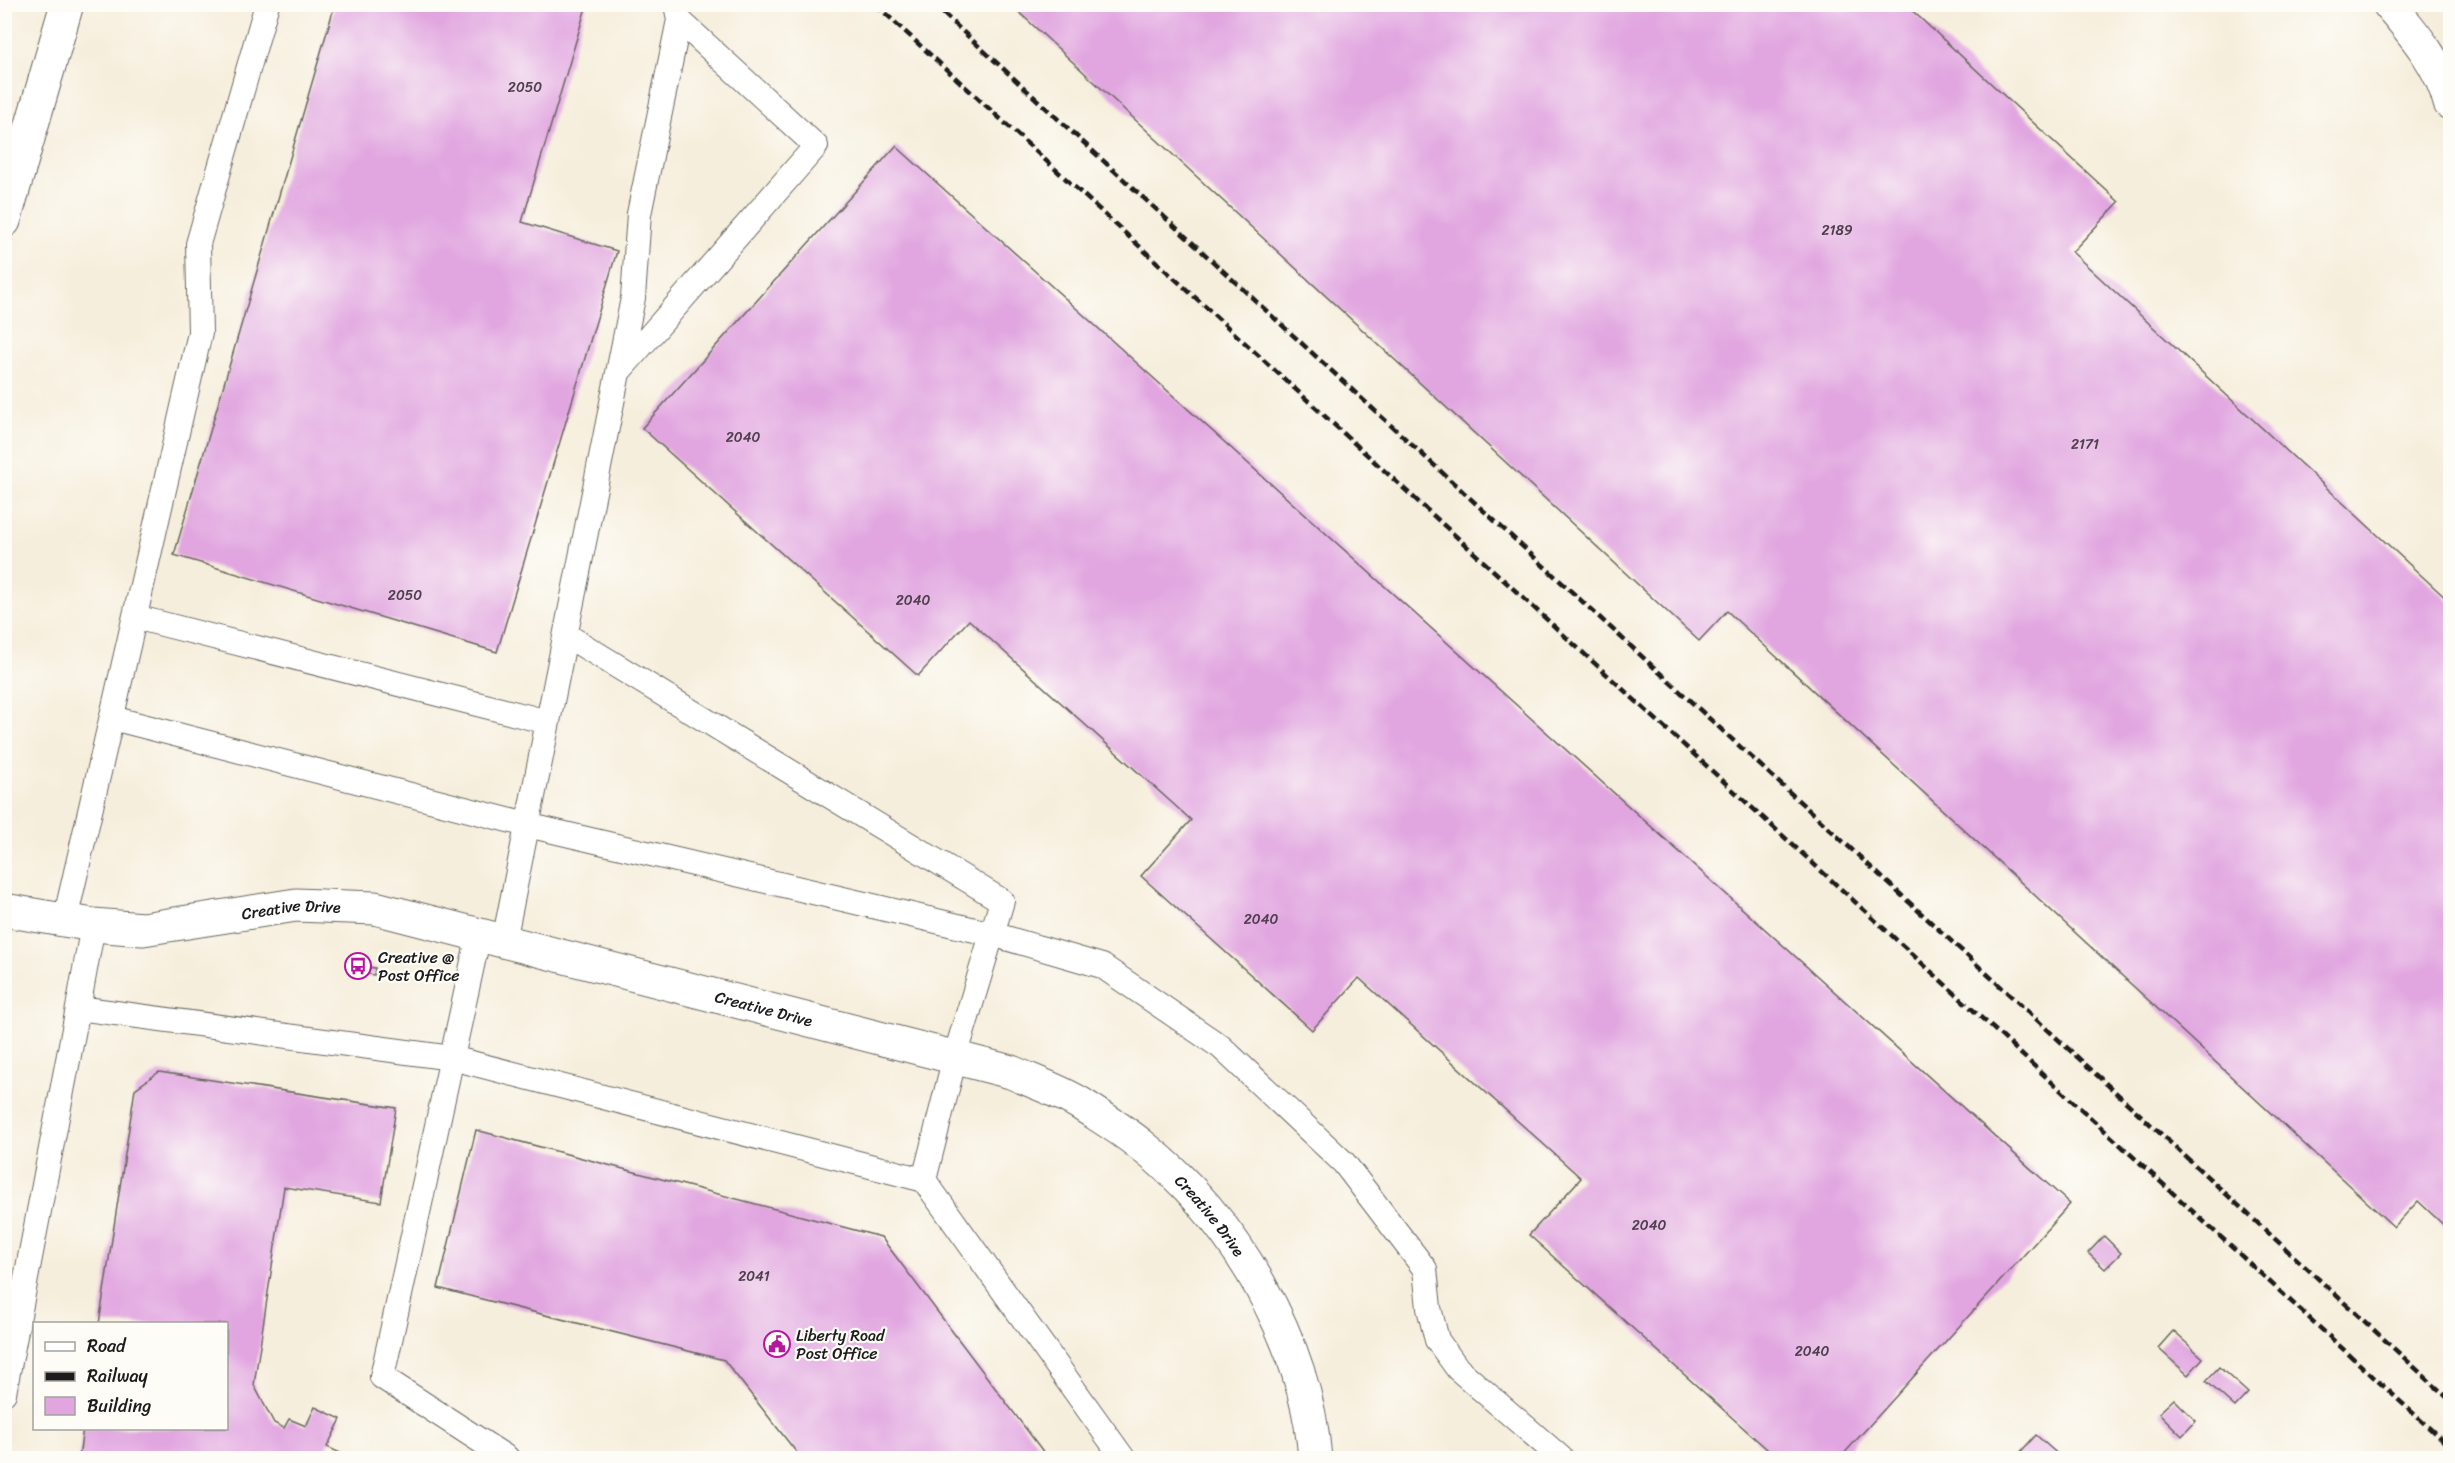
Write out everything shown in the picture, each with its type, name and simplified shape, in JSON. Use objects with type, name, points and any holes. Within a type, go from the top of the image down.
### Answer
[{"type":"main road","points":[[4,221],[67,4]]},
{"type":"main road","points":[[2389,4],[2421,43],[2446,87],[2451,103]]},
{"type":"main road","name":"Creative Drive","points":[[4,910],[142,929],[296,905],[375,908],[1011,1072],[1079,1103],[1142,1145],[1200,1200],[1244,1256],[1277,1320],[1299,1373],[1314,1438],[1315,1458]]},
{"type":"lane","points":[[4,1393],[78,1008],[79,922],[112,718],[200,333],[198,244],[267,4]]},
{"type":"lane","points":[[507,1458],[382,1377],[452,1058],[527,825],[633,298],[639,214],[678,12]]},
{"type":"lane","points":[[618,372],[816,146],[678,12]]},
{"type":"lane","points":[[135,617],[548,722]]},
{"type":"lane","points":[[566,635],[1002,901],[955,1057],[924,1180]]},
{"type":"lane","points":[[112,718],[527,825],[992,934],[1102,966],[1221,1047],[1344,1163],[1425,1269],[1429,1308],[1437,1340],[1458,1369],[1561,1458]]},
{"type":"lane","points":[[78,1008],[452,1058],[924,1180],[1123,1458]]},
{"type":"building","points":[[335,4],[587,4],[522,222],[617,251],[497,652],[174,555]]},
{"type":"building","points":[[1010,4],[1905,4],[2119,202],[2072,252],[2450,602],[2450,1231],[2418,1201],[2394,1227],[1727,611],[1699,641]]},
{"type":"building","points":[[896,146],[2070,1204],[1840,1458],[1777,1458],[1529,1235],[1581,1178],[1359,978],[1312,1030],[1141,876],[1191,820],[969,620],[918,676],[642,428]]},
{"type":"building","points":[[360,966],[375,968],[374,975],[359,973]]},
{"type":"building","points":[[159,1072],[396,1108],[381,1202],[284,1187],[254,1385],[274,1423],[284,1428],[289,1419],[306,1426],[315,1407],[341,1419],[327,1447],[351,1458],[79,1458],[83,1430],[228,1430],[228,1322],[99,1322],[135,1089]]},
{"type":"building","points":[[476,1130],[881,1237],[1048,1458],[801,1458],[724,1360],[438,1288]]},
{"type":"building","points":[[2104,1236],[2121,1253],[2105,1269],[2088,1253]]},
{"type":"building","points":[[2173,1331],[2203,1358],[2188,1375],[2158,1348]]},
{"type":"building","points":[[2219,1367],[2248,1393],[2235,1407],[2206,1381]]},
{"type":"building","points":[[2174,1399],[2196,1421],[2182,1436],[2159,1413]]},
{"type":"building","points":[[2036,1435],[2062,1458],[2015,1458]]},
{"type":"railway","points":[[875,4],[2450,1447]]},
{"type":"railway","points":[[933,4],[2450,1400]]},
{"type":"place","name":"Creative @ Post Office","points":[[358,966]]},
{"type":"place","name":"Liberty Road Post Office","points":[[777,1344]]}]
